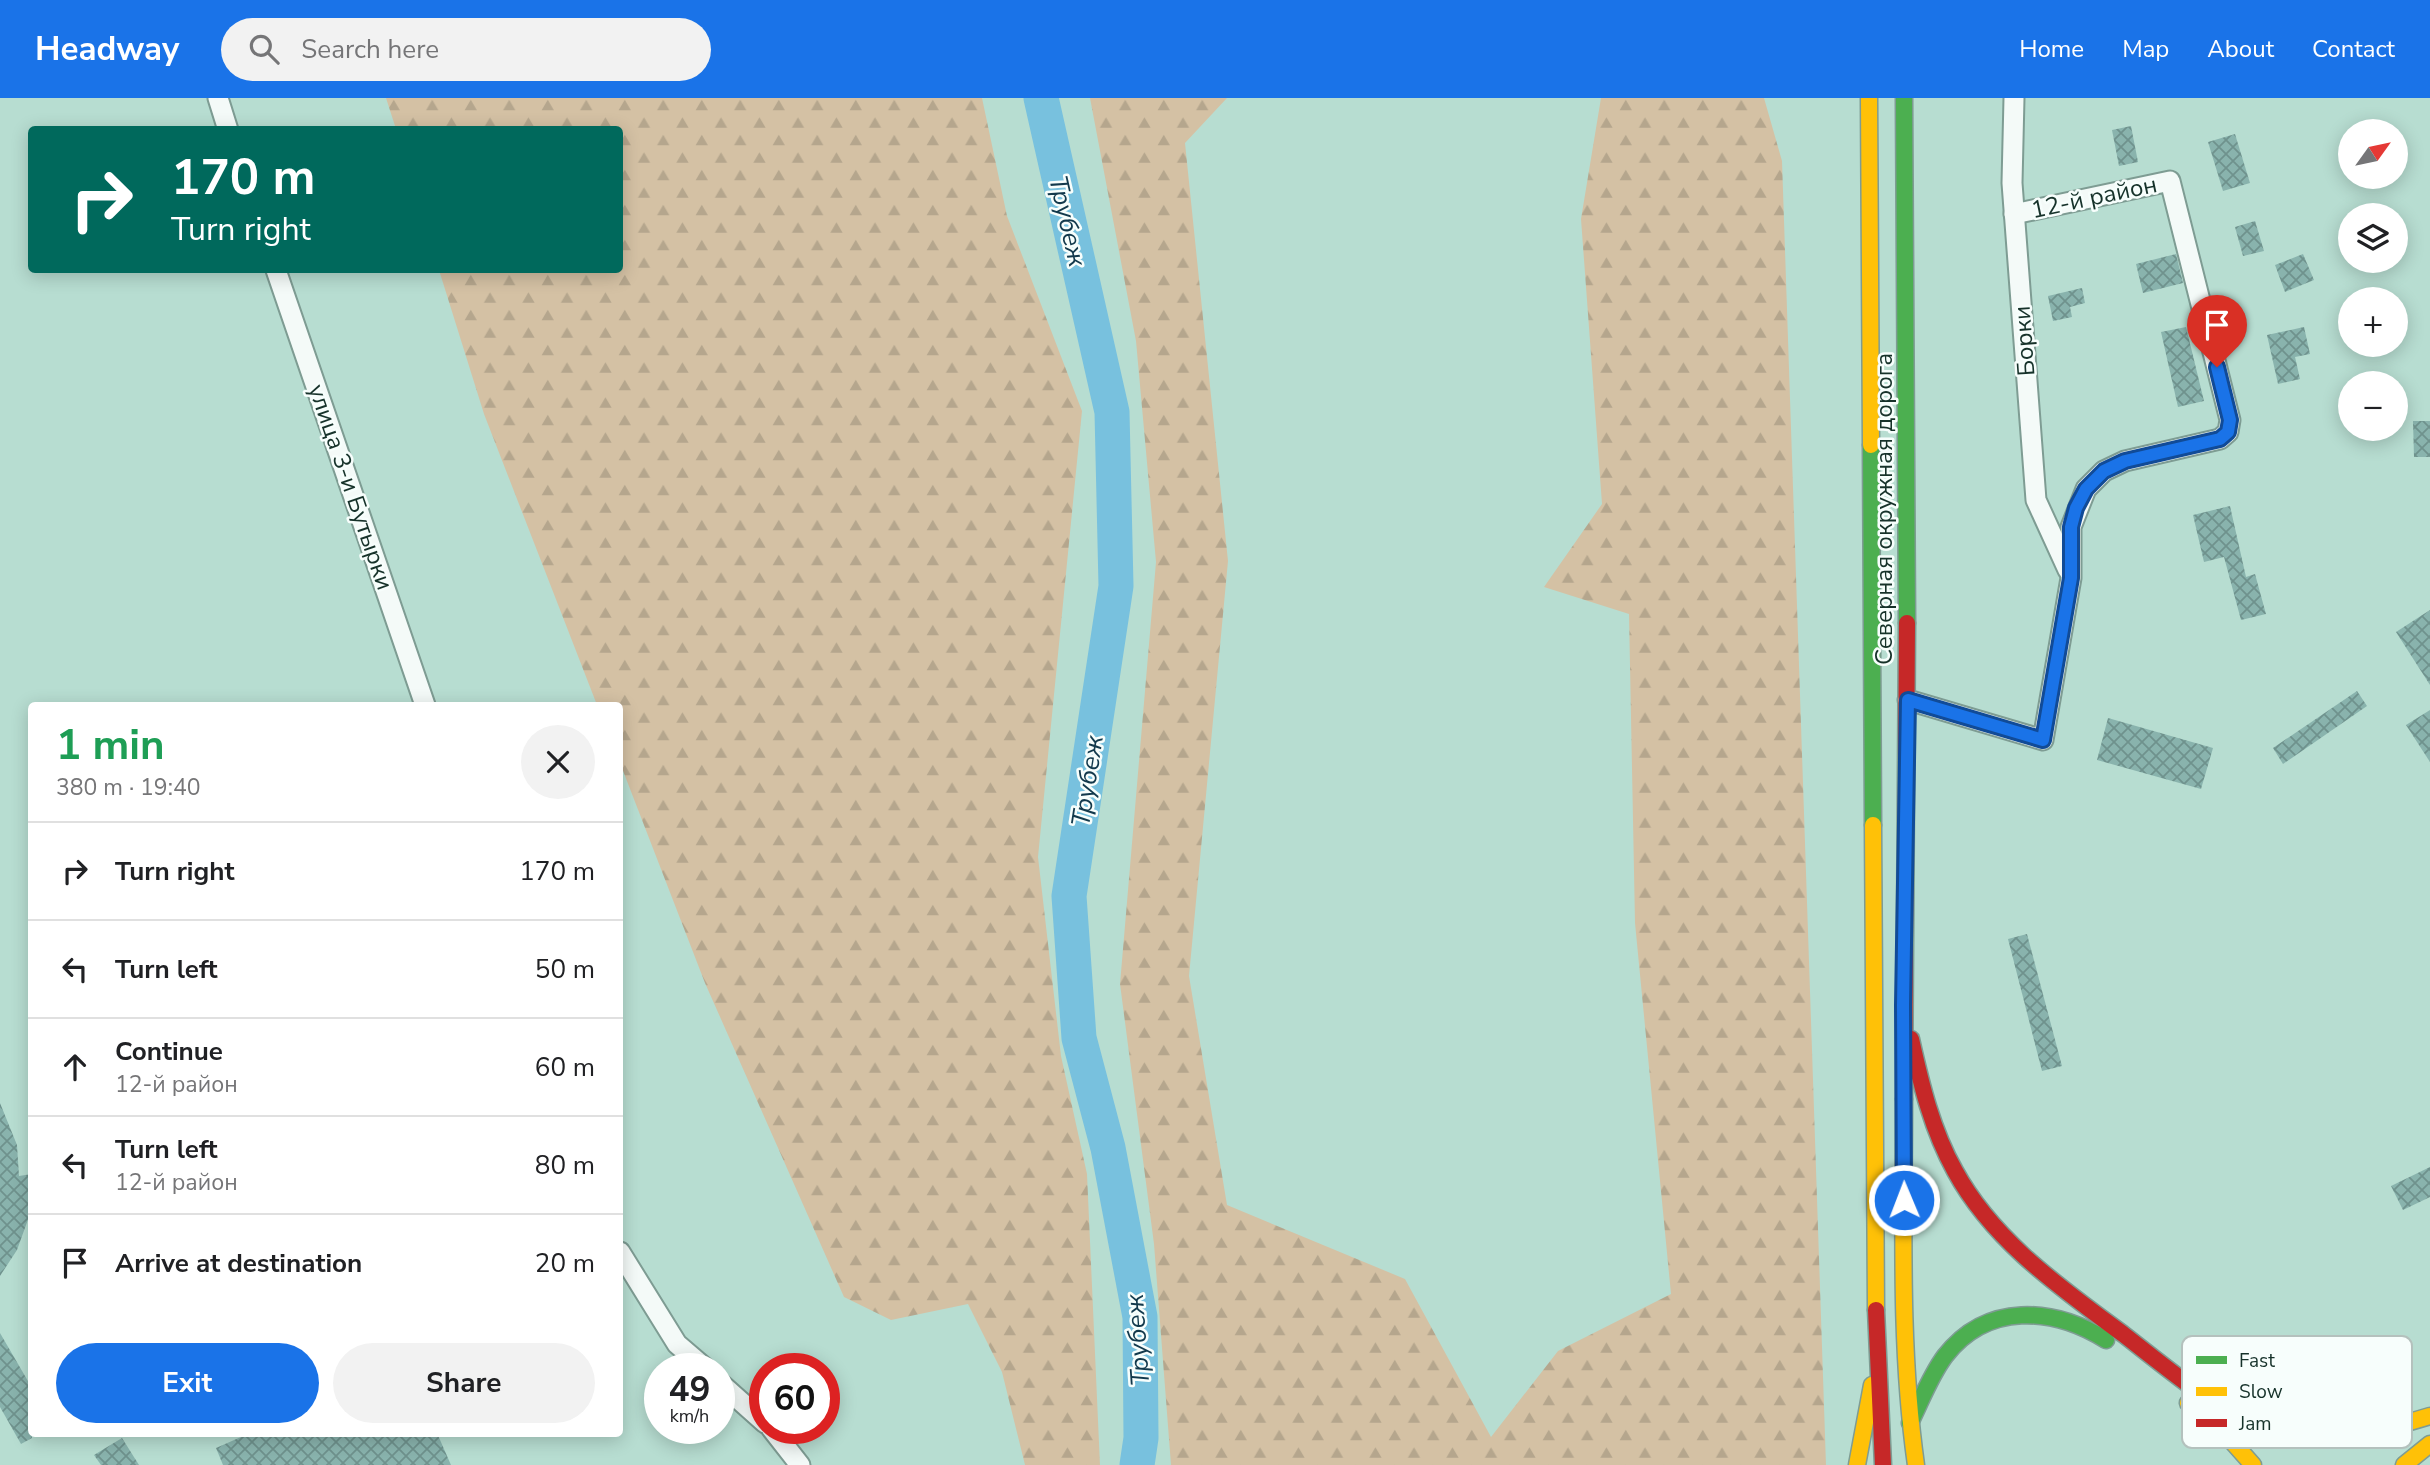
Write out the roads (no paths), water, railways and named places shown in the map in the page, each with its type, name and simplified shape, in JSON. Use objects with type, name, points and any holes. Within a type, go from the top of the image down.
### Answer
[{"type":"main road","name":"Северная окружная дорога","points":[[1869,98],[1876,1362],[1884,1465]]},
{"type":"main road","name":"Северная окружная дорога","points":[[1904,98],[1908,700],[1903,1005],[1905,1311],[1910,1423],[1916,1465]]},
{"type":"main road","points":[[1903,1005],[1926,1105],[1950,1162],[1979,1208],[2012,1244],[2069,1293],[2182,1380]]},
{"type":"main road","points":[[1910,1423],[1947,1354],[1966,1335],[1988,1320],[2016,1313],[2069,1319],[2094,1332],[2182,1399]]},
{"type":"main road","points":[[1857,1465],[1876,1362]]},
{"type":"main road","points":[[2412,1420],[2430,1416]]},
{"type":"main road","points":[[2404,1465],[2430,1444]]},
{"type":"main road","points":[[2238,1448],[2253,1465]]},
{"type":"main road","points":[[2247,1448],[2271,1465]]},
{"type":"street","points":[[218,98],[227,126]]},
{"type":"street","name":"Борки","points":[[2014,98],[2014,214],[2036,500],[2071,578]]},
{"type":"street","name":"12-й район","points":[[2014,214],[2170,181],[2230,420],[2228,432],[2220,439],[2125,461],[2104,471],[2086,489],[2076,508],[2071,527],[2071,578]]},
{"type":"street","name":"улица 3-и Бутырки","points":[[277,273],[424,702]]},
{"type":"street","points":[[1908,700],[2043,740],[2071,578]]},
{"type":"street","points":[[623,1257],[677,1344],[688,1353]]},
{"type":"street","points":[[735,1396],[749,1409]]},
{"type":"street","points":[[784,1444],[800,1465]]},
{"type":"waterway","name":"Трубеж","points":[[1041,98],[1112,412],[1116,586],[1069,896],[1079,1038],[1108,1148],[1140,1317],[1141,1438],[1137,1465]]}]
